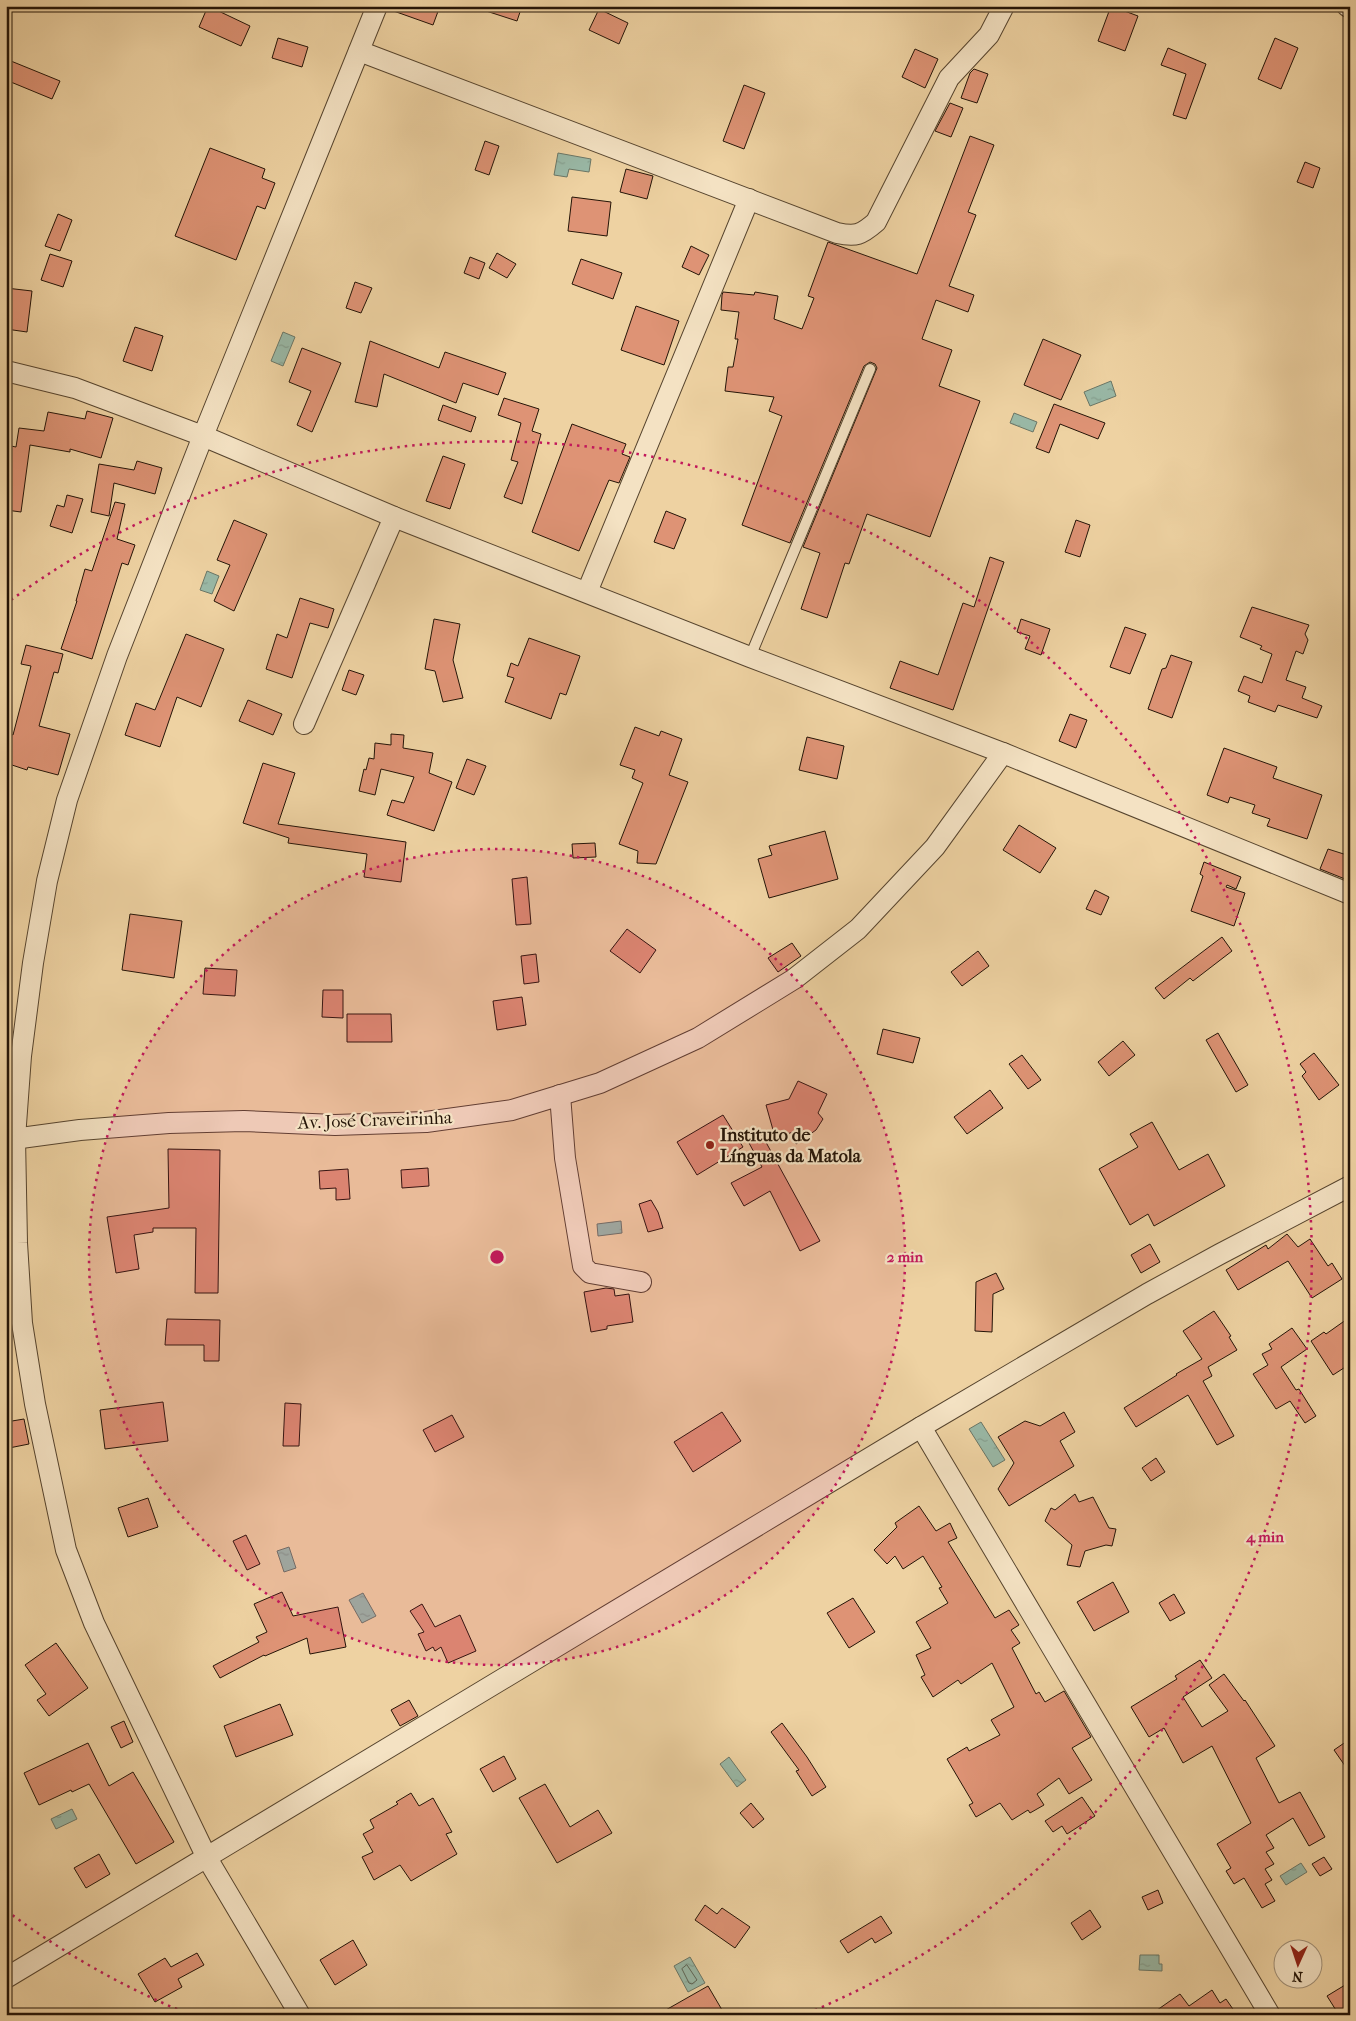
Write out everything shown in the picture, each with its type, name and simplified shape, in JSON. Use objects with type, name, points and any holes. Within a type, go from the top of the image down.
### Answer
[{"type":"street","points":[[300,2015],[206,1858],[94,1623],[66,1550],[35,1404],[22,1323],[11,1139],[32,962],[47,881],[67,800],[117,656],[377,6]]},
{"type":"street","points":[[359,51],[837,233],[852,236],[864,232],[876,222],[949,78],[989,35],[1004,6]]},
{"type":"street","points":[[586,592],[749,199]]},
{"type":"street","points":[[6,371],[75,388],[204,436],[394,517],[750,657],[1003,753],[1350,894]]},
{"type":"street","points":[[304,724],[394,517]]},
{"type":"street","name":"Av. José Craveirinha","points":[[11,1139],[169,1123],[244,1121],[335,1125],[426,1122],[512,1110],[600,1083],[698,1038],[794,980],[858,929],[935,847],[1003,753]]},
{"type":"street","points":[[560,1095],[564,1158],[583,1266],[590,1273],[641,1282]]},
{"type":"street","points":[[6,1978],[921,1427],[1147,1294],[1350,1186]]},
{"type":"street","points":[[921,1427],[1270,2015]]},
{"type":"lane","points":[[750,657],[870,369]]},
{"type":"water","points":[[558,153],[591,159],[589,172],[569,169],[567,177],[554,175]]},
{"type":"water","points":[[283,332],[295,337],[283,366],[271,361]]},
{"type":"water","points":[[1111,381],[1116,396],[1090,406],[1084,392]]},
{"type":"water","points":[[1014,413],[1037,422],[1033,432],[1010,423]]},
{"type":"water","points":[[207,571],[219,576],[212,594],[200,590]]},
{"type":"water","points":[[621,1221],[622,1233],[598,1236],[597,1224]]},
{"type":"water","points":[[981,1422],[1005,1460],[993,1467],[969,1429]]},
{"type":"water","points":[[289,1547],[296,1568],[284,1572],[277,1551]]},
{"type":"water","points":[[363,1593],[376,1616],[362,1623],[349,1600]]},
{"type":"water","points":[[729,1757],[746,1780],[737,1787],[720,1764]]},
{"type":"water","points":[[72,1809],[77,1819],[56,1829],[51,1819]]},
{"type":"water","points":[[1301,1863],[1307,1872],[1286,1885],[1280,1876]]},
{"type":"water","points":[[1140,1955],[1159,1955],[1159,1964],[1162,1964],[1162,1971],[1139,1970]]},
{"type":"water","points":[[690,1957],[705,1983],[688,1992],[674,1966]]},
{"type":"building","points":[[208,6],[250,26],[241,46],[199,27]]},
{"type":"building","points":[[389,6],[440,6],[433,25],[388,9]]},
{"type":"building","points":[[480,6],[522,6],[517,21],[480,9]]},
{"type":"building","points":[[1111,6],[1138,16],[1125,51],[1098,41]]},
{"type":"building","points":[[599,9],[628,23],[619,44],[589,30]]},
{"type":"building","points":[[278,38],[308,47],[302,67],[272,58]]},
{"type":"building","points":[[1275,38],[1298,48],[1281,89],[1258,79]]},
{"type":"building","points":[[1168,48],[1206,64],[1186,119],[1173,115],[1186,74],[1161,65]]},
{"type":"building","points":[[915,49],[938,59],[925,88],[902,77]]},
{"type":"building","points":[[6,59],[60,81],[52,99],[6,80]]},
{"type":"building","points":[[974,69],[988,74],[977,103],[961,98],[970,73]]},
{"type":"building","points":[[744,85],[765,93],[744,149],[723,141]]},
{"type":"building","points":[[950,103],[963,108],[951,137],[935,131]]},
{"type":"building","points":[[970,136],[994,145],[968,212],[976,215],[949,286],[974,295],[968,312],[936,300],[922,339],[952,350],[939,386],[980,401],[930,537],[867,514],[849,564],[845,563],[827,618],[801,609],[820,553],[803,547],[877,368],[875,364],[870,362],[864,366],[790,543],[742,525],[782,416],[769,411],[774,397],[725,391],[728,367],[733,367],[738,339],[735,339],[739,312],[721,310],[722,295],[723,292],[754,295],[755,292],[778,296],[774,319],[802,329],[814,298],[808,296],[828,242],[917,274]]},
{"type":"building","points":[[485,141],[499,146],[489,175],[475,170]]},
{"type":"building","points":[[210,148],[265,169],[262,178],[275,183],[265,209],[257,206],[236,260],[175,236]]},
{"type":"building","points":[[1305,162],[1320,168],[1313,188],[1297,182]]},
{"type":"building","points":[[626,169],[653,176],[647,199],[620,192]]},
{"type":"building","points":[[572,197],[611,202],[607,236],[568,231]]},
{"type":"building","points":[[58,214],[72,220],[60,251],[45,246]]},
{"type":"building","points":[[691,246],[709,255],[699,275],[682,267]]},
{"type":"building","points":[[497,253],[516,264],[507,278],[489,268]]},
{"type":"building","points":[[50,254],[72,261],[63,287],[41,280]]},
{"type":"building","points":[[470,257],[485,263],[479,279],[464,273]]},
{"type":"building","points":[[581,259],[622,273],[613,299],[572,284]]},
{"type":"building","points":[[355,282],[372,288],[361,313],[346,308]]},
{"type":"building","points":[[6,288],[32,291],[27,332],[6,329]]},
{"type":"building","points":[[636,306],[679,321],[664,365],[621,350]]},
{"type":"building","points":[[135,327],[163,336],[152,371],[123,361]]},
{"type":"building","points":[[1043,339],[1081,355],[1061,400],[1024,385]]},
{"type":"building","points":[[370,341],[439,368],[445,352],[506,373],[498,395],[463,383],[456,403],[384,374],[377,407],[355,402]]},
{"type":"building","points":[[302,348],[341,363],[312,432],[297,425],[311,391],[289,382]]},
{"type":"building","points":[[504,398],[539,409],[532,431],[541,434],[522,504],[504,497],[518,462],[511,460],[521,423],[498,415]]},
{"type":"building","points":[[1054,404],[1105,423],[1098,439],[1060,424],[1049,453],[1036,448]]},
{"type":"building","points":[[443,405],[476,417],[471,432],[438,420]]},
{"type":"building","points":[[87,411],[113,418],[101,458],[70,449],[70,452],[30,445],[21,512],[6,510],[6,445],[16,447],[19,428],[44,431],[48,412],[85,419]]},
{"type":"building","points":[[572,424],[626,444],[622,454],[630,457],[619,483],[609,480],[579,551],[532,532]]},
{"type":"building","points":[[443,456],[465,464],[450,509],[426,501]]},
{"type":"building","points":[[137,461],[162,468],[155,494],[114,483],[109,516],[91,512],[99,464],[134,470]]},
{"type":"building","points":[[67,495],[83,499],[72,533],[50,526],[57,505],[64,507]]},
{"type":"building","points":[[115,502],[125,504],[117,539],[135,545],[128,565],[122,563],[92,659],[61,649],[77,601],[85,569],[92,571]]},
{"type":"building","points":[[666,511],[686,519],[674,549],[654,542]]},
{"type":"building","points":[[234,520],[267,534],[234,611],[214,601],[230,565],[217,560]]},
{"type":"building","points":[[1076,520],[1090,525],[1080,557],[1065,552]]},
{"type":"building","points":[[990,557],[1004,562],[953,710],[890,688],[900,661],[938,675],[963,603],[974,607]]},
{"type":"building","points":[[300,598],[334,609],[328,628],[310,623],[292,678],[266,669],[277,634],[287,638]]},
{"type":"building","points":[[1252,607],[1309,625],[1305,634],[1308,640],[1303,654],[1296,651],[1286,680],[1306,687],[1302,698],[1322,706],[1317,718],[1278,705],[1275,712],[1248,702],[1250,696],[1238,691],[1244,676],[1262,683],[1272,654],[1260,649],[1262,646],[1240,637]]},
{"type":"building","points":[[434,619],[460,624],[453,660],[463,698],[443,702],[435,671],[425,669]]},
{"type":"building","points":[[1021,619],[1050,629],[1041,655],[1025,649],[1030,636],[1017,632]]},
{"type":"building","points":[[1125,627],[1146,634],[1130,674],[1110,667]]},
{"type":"building","points":[[186,634],[224,649],[201,707],[177,697],[160,747],[125,735],[136,703],[155,710]]},
{"type":"building","points":[[529,638],[580,656],[566,695],[560,693],[551,719],[505,702],[514,678],[507,676],[511,663],[518,666]]},
{"type":"building","points":[[26,645],[63,654],[58,673],[54,672],[39,726],[70,734],[58,775],[28,767],[27,770],[6,763],[6,732],[13,735],[31,666],[21,664]]},
{"type":"building","points":[[1171,655],[1192,662],[1172,718],[1148,709],[1162,669],[1166,668]]},
{"type":"building","points":[[349,670],[364,675],[356,695],[342,690]]},
{"type":"building","points":[[248,700],[282,714],[273,735],[239,721]]},
{"type":"building","points":[[1070,714],[1087,720],[1076,748],[1059,741]]},
{"type":"building","points":[[635,727],[659,736],[661,731],[682,739],[669,775],[688,782],[656,864],[637,863],[638,851],[619,844],[643,783],[632,778],[635,770],[620,765]]},
{"type":"building","points":[[391,734],[404,735],[403,748],[433,753],[429,773],[452,782],[434,831],[387,815],[392,800],[404,803],[414,777],[381,769],[375,795],[359,791],[364,769],[366,770],[369,758],[374,759],[375,743],[391,745]]},
{"type":"building","points":[[807,737],[844,746],[837,779],[799,770]]},
{"type":"building","points":[[1224,748],[1277,767],[1273,778],[1322,795],[1307,839],[1267,826],[1270,819],[1252,813],[1255,805],[1230,797],[1228,803],[1207,795]]},
{"type":"building","points":[[467,759],[486,766],[474,795],[456,788]]},
{"type":"building","points":[[263,763],[295,773],[278,824],[406,842],[401,882],[364,877],[367,854],[288,843],[289,838],[243,823]]},
{"type":"building","points":[[1019,825],[1056,848],[1040,873],[1003,850]]},
{"type":"building","points":[[825,831],[838,879],[769,898],[758,859],[772,855],[769,846]]},
{"type":"building","points":[[595,843],[596,857],[573,858],[572,844]]},
{"type":"building","points":[[1328,849],[1350,856],[1350,881],[1320,869]]},
{"type":"building","points":[[1204,862],[1241,877],[1236,889],[1227,885],[1226,887],[1245,893],[1234,926],[1191,911],[1203,876],[1200,874]]},
{"type":"building","points":[[527,877],[531,924],[516,925],[512,879]]},
{"type":"building","points":[[1095,890],[1109,897],[1101,915],[1086,909]]},
{"type":"building","points":[[130,914],[182,921],[174,978],[122,970]]},
{"type":"building","points":[[627,929],[656,950],[640,973],[610,951]]},
{"type":"building","points":[[1222,937],[1232,951],[1193,981],[1190,978],[1164,999],[1155,988]]},
{"type":"building","points":[[792,943],[801,956],[778,972],[768,958]]},
{"type":"building","points":[[978,951],[989,966],[962,986],[951,972]]},
{"type":"building","points":[[536,954],[539,982],[524,984],[521,956]]},
{"type":"building","points":[[205,968],[237,970],[235,996],[203,994]]},
{"type":"building","points":[[323,990],[343,990],[343,1018],[322,1017]]},
{"type":"building","points":[[522,997],[526,1025],[497,1030],[493,1001]]},
{"type":"building","points":[[347,1014],[391,1014],[392,1042],[347,1042]]},
{"type":"building","points":[[883,1029],[920,1038],[913,1063],[877,1054]]},
{"type":"building","points":[[1218,1033],[1248,1085],[1236,1092],[1206,1040]]},
{"type":"building","points":[[1123,1041],[1135,1055],[1109,1076],[1098,1062]]},
{"type":"building","points":[[1314,1053],[1339,1085],[1319,1100],[1302,1076],[1306,1072],[1300,1064]]},
{"type":"building","points":[[1022,1055],[1041,1080],[1028,1089],[1009,1064]]},
{"type":"building","points":[[798,1081],[827,1094],[818,1113],[823,1119],[816,1130],[796,1144],[794,1132],[775,1137],[766,1105],[789,1099]]},
{"type":"building","points":[[990,1090],[1003,1108],[967,1134],[954,1117]]},
{"type":"building","name":"Instituto de Línguas da Matola","points":[[723,1115],[743,1147],[697,1175],[677,1142]]},
{"type":"building","points":[[1152,1122],[1179,1170],[1208,1154],[1225,1186],[1154,1226],[1148,1214],[1130,1225],[1099,1169],[1138,1147],[1130,1134]]},
{"type":"building","points":[[762,1135],[820,1241],[800,1251],[770,1191],[744,1206],[731,1183],[762,1167],[749,1143]]},
{"type":"building","points":[[168,1149],[220,1150],[218,1293],[195,1293],[196,1228],[153,1228],[153,1232],[134,1235],[139,1269],[116,1273],[107,1217],[169,1208]]},
{"type":"building","points":[[428,1168],[429,1186],[402,1188],[401,1170]]},
{"type":"building","points":[[348,1169],[350,1199],[336,1200],[336,1188],[320,1189],[319,1171]]},
{"type":"building","points":[[651,1200],[658,1212],[663,1228],[648,1232],[639,1204]]},
{"type":"building","points":[[1287,1234],[1298,1247],[1310,1239],[1328,1266],[1332,1263],[1342,1279],[1312,1298],[1288,1261],[1238,1290],[1226,1270],[1266,1245],[1268,1249]]},
{"type":"building","points":[[1150,1244],[1160,1262],[1141,1273],[1131,1255]]},
{"type":"building","points":[[996,1273],[1004,1289],[993,1294],[992,1332],[975,1331],[976,1282]]},
{"type":"building","points":[[606,1288],[614,1289],[615,1296],[629,1294],[633,1322],[607,1326],[607,1329],[591,1332],[584,1292]]},
{"type":"building","points":[[1214,1311],[1231,1336],[1229,1337],[1237,1350],[1208,1367],[1212,1376],[1203,1381],[1234,1436],[1217,1445],[1188,1395],[1136,1427],[1124,1408],[1202,1359],[1183,1331]]},
{"type":"building","points":[[1350,1317],[1350,1364],[1333,1375],[1311,1341],[1324,1332],[1326,1334]]},
{"type":"building","points":[[167,1319],[220,1320],[219,1361],[204,1361],[204,1345],[165,1345]]},
{"type":"building","points":[[1292,1328],[1307,1349],[1281,1367],[1296,1390],[1299,1389],[1316,1416],[1305,1423],[1290,1401],[1276,1409],[1253,1374],[1268,1365],[1262,1354],[1272,1349],[1269,1344]]},
{"type":"building","points":[[163,1402],[168,1441],[105,1449],[100,1410]]},
{"type":"building","points":[[285,1403],[301,1404],[299,1446],[283,1446]]},
{"type":"building","points":[[722,1412],[741,1441],[693,1472],[674,1442]]},
{"type":"building","points":[[1064,1412],[1075,1432],[1060,1441],[1074,1466],[1009,1506],[998,1489],[1014,1463],[998,1437],[1025,1421],[1040,1426]]},
{"type":"building","points":[[452,1415],[464,1437],[435,1452],[423,1430]]},
{"type":"building","points":[[24,1419],[29,1444],[9,1448],[6,1422]]},
{"type":"building","points":[[1156,1458],[1165,1472],[1151,1481],[1142,1468]]},
{"type":"building","points":[[1075,1494],[1079,1502],[1093,1497],[1109,1528],[1116,1529],[1112,1546],[1106,1545],[1085,1551],[1080,1567],[1067,1565],[1072,1545],[1045,1521],[1051,1508],[1055,1510]]},
{"type":"building","points":[[148,1498],[158,1527],[128,1537],[118,1508]]},
{"type":"building","points":[[919,1506],[936,1531],[950,1523],[957,1538],[948,1542],[995,1618],[1009,1610],[1019,1625],[1011,1630],[1020,1643],[1012,1648],[1036,1694],[1039,1692],[1045,1702],[1064,1691],[1091,1737],[1072,1748],[1092,1780],[1069,1794],[1059,1778],[1037,1794],[1044,1805],[1030,1813],[1028,1810],[1012,1820],[1000,1803],[976,1817],[969,1805],[973,1803],[947,1759],[967,1747],[969,1751],[1000,1735],[991,1720],[1014,1707],[992,1663],[961,1684],[958,1680],[933,1697],[921,1677],[925,1675],[916,1655],[931,1648],[916,1622],[948,1603],[939,1588],[942,1587],[923,1556],[903,1569],[895,1556],[887,1564],[874,1550],[897,1527],[895,1523]]},
{"type":"building","points":[[246,1535],[260,1564],[247,1570],[233,1541]]},
{"type":"building","points":[[1113,1582],[1129,1612],[1094,1631],[1077,1602]]},
{"type":"building","points":[[282,1592],[293,1616],[338,1607],[346,1647],[310,1654],[307,1638],[264,1655],[220,1678],[213,1666],[259,1642],[256,1637],[267,1632],[254,1604]]},
{"type":"building","points":[[1174,1594],[1185,1613],[1170,1621],[1159,1603]]},
{"type":"building","points":[[853,1598],[875,1632],[849,1648],[827,1613]]},
{"type":"building","points":[[422,1604],[435,1627],[460,1615],[476,1651],[448,1663],[441,1647],[435,1651],[433,1647],[426,1651],[418,1634],[424,1632],[410,1611]]},
{"type":"building","points":[[56,1643],[88,1688],[49,1716],[37,1700],[46,1694],[25,1665]]},
{"type":"building","points":[[1200,1660],[1212,1678],[1183,1697],[1202,1727],[1228,1711],[1209,1685],[1224,1674],[1245,1700],[1275,1746],[1256,1758],[1279,1803],[1300,1792],[1325,1837],[1309,1846],[1293,1818],[1266,1835],[1274,1848],[1266,1852],[1274,1864],[1265,1869],[1272,1880],[1265,1884],[1275,1901],[1262,1908],[1244,1878],[1234,1884],[1226,1871],[1231,1868],[1217,1844],[1251,1823],[1212,1746],[1183,1763],[1164,1728],[1149,1737],[1131,1707],[1177,1679],[1175,1676]]},
{"type":"building","points":[[409,1700],[418,1716],[400,1726],[391,1710]]},
{"type":"building","points":[[280,1704],[293,1735],[236,1757],[224,1726]]},
{"type":"building","points":[[124,1721],[133,1742],[121,1748],[111,1727]]},
{"type":"building","points":[[782,1723],[826,1787],[812,1796],[796,1771],[799,1770],[771,1732]]},
{"type":"building","points":[[1350,1739],[1350,1773],[1334,1750]]},
{"type":"building","points":[[88,1743],[109,1786],[133,1772],[174,1842],[136,1864],[89,1784],[39,1805],[24,1773]]},
{"type":"building","points":[[504,1756],[516,1779],[493,1792],[480,1769]]},
{"type":"building","points":[[545,1784],[570,1827],[598,1810],[612,1833],[557,1863],[519,1798]]},
{"type":"building","points":[[411,1793],[419,1806],[433,1798],[452,1832],[446,1834],[457,1854],[411,1881],[400,1865],[374,1880],[362,1857],[373,1852],[363,1834],[374,1828],[370,1820],[398,1804],[396,1802]]},
{"type":"building","points":[[1082,1797],[1095,1816],[1067,1834],[1062,1826],[1053,1832],[1045,1821]]},
{"type":"building","points":[[751,1803],[764,1819],[753,1828],[740,1813]]},
{"type":"building","points":[[99,1854],[110,1874],[86,1888],[74,1868]]},
{"type":"building","points":[[1324,1857],[1332,1869],[1320,1876],[1312,1864]]},
{"type":"building","points":[[1158,1890],[1163,1903],[1148,1910],[1142,1897]]},
{"type":"building","points":[[705,1905],[717,1914],[722,1908],[750,1927],[735,1948],[695,1920]]},
{"type":"building","points":[[1090,1910],[1101,1927],[1082,1940],[1071,1923]]},
{"type":"building","points":[[881,1916],[892,1933],[875,1943],[872,1938],[848,1953],[840,1941]]},
{"type":"building","points":[[353,1940],[367,1965],[335,1985],[320,1960]]},
{"type":"building","points":[[197,1953],[204,1965],[178,1979],[182,1987],[155,2002],[138,1974],[165,1958],[171,1967]]},
{"type":"building","points":[[1350,1982],[1350,2015],[1339,2015],[1327,1996]]},
{"type":"building","points":[[708,1986],[725,2015],[657,2015]]},
{"type":"building","points":[[1212,1990],[1220,2003],[1226,1999],[1237,2015],[1150,2015],[1180,1994],[1189,2006]]},
{"type":"place","name":"Instituto de Línguas da Matola","points":[[710,1145]]}]
